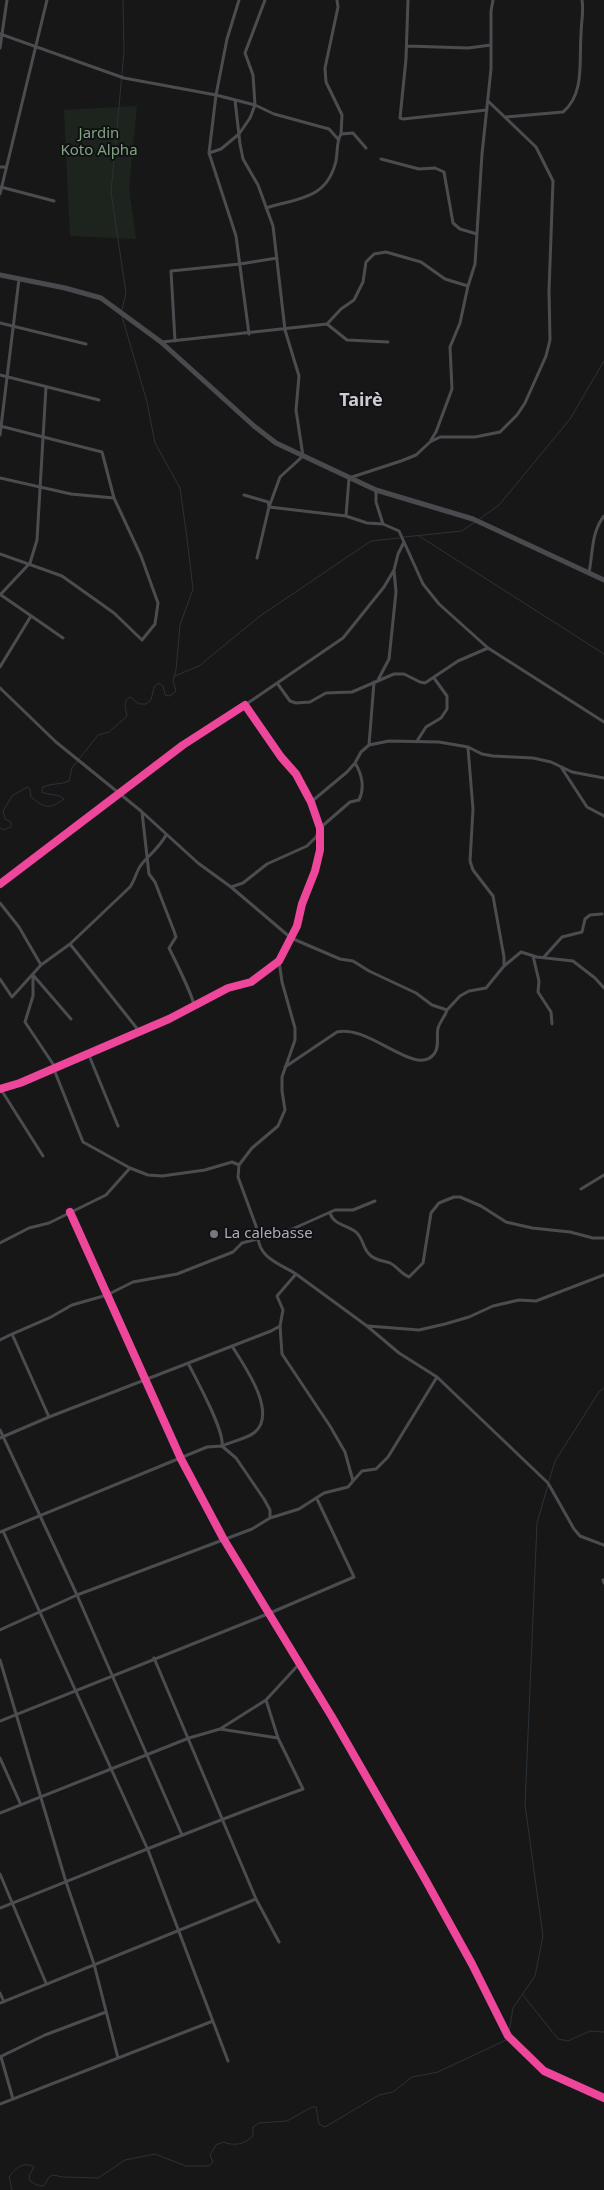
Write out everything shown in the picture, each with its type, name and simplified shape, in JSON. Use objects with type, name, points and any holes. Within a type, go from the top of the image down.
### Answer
[{"type":"street","points":[[0,48],[7,0]]},
{"type":"street","points":[[0,194],[47,0]]},
{"type":"street","points":[[239,0],[227,40],[216,95],[210,153],[236,236],[249,334]]},
{"type":"street","points":[[210,153],[222,149],[239,134],[250,118],[255,105],[253,75],[245,53],[265,0]]},
{"type":"street","points":[[266,208],[310,196],[329,180],[336,160],[338,139],[341,134],[342,115],[326,82],[325,68],[338,8],[337,0]]},
{"type":"street","points":[[408,0],[407,46],[401,119],[487,110]]},
{"type":"street","points":[[430,442],[436,432],[452,388],[450,347],[460,323],[475,264],[482,154],[488,101],[493,0]]},
{"type":"street","points":[[506,117],[563,112],[568,108],[582,70],[580,50],[584,8],[582,0]]},
{"type":"street","points":[[1,35],[125,78],[216,95],[255,105],[274,114],[329,129],[338,139]]},
{"type":"street","points":[[407,46],[468,48],[491,46]]},
{"type":"street","points":[[235,100],[244,159],[258,185],[273,226],[285,330],[299,376],[296,410],[303,456]]},
{"type":"street","points":[[349,478],[401,461],[416,454],[430,442],[440,437],[475,437],[500,432],[517,416],[525,403],[546,356],[550,340],[548,291],[553,181],[536,147],[488,101]]},
{"type":"street","points":[[341,134],[353,133],[366,148]]},
{"type":"street","points":[[381,159],[419,169],[435,168],[444,172],[453,223],[460,229],[477,234]]},
{"type":"street","points":[[0,167],[6,167]]},
{"type":"street","points":[[1,187],[54,201]]},
{"type":"street","points":[[161,342],[249,334],[327,324],[341,309],[354,300],[362,282],[366,262],[374,254],[386,252],[421,262],[445,278],[468,286]]},
{"type":"street","points":[[175,341],[171,271],[277,258]]},
{"type":"street","points":[[0,275],[101,298],[161,342],[254,426],[276,442],[376,490],[481,522],[604,580]]},
{"type":"street","points":[[0,436],[19,278]]},
{"type":"street","points":[[0,323],[86,344]]},
{"type":"street","points":[[327,324],[347,340],[388,342]]},
{"type":"street","points":[[0,375],[100,400]]},
{"type":"street","points":[[46,388],[37,540],[30,563],[0,595],[63,638]]},
{"type":"street","points":[[0,554],[30,563],[62,576],[114,613],[142,640],[155,624],[158,603],[141,556],[114,498],[102,452],[1,426]]},
{"type":"street","points":[[257,558],[268,507],[280,477],[303,456]]},
{"type":"street","points":[[0,478],[71,494],[114,498]]},
{"type":"street","points":[[346,516],[349,478]]},
{"type":"street","points":[[376,490],[376,502],[383,524]]},
{"type":"street","points":[[244,495],[268,502],[268,507]]},
{"type":"street","points":[[268,507],[346,516],[367,523],[383,524],[399,531],[423,584],[439,604],[488,648],[604,722]]},
{"type":"street","points":[[589,573],[593,538],[597,525],[604,516]]},
{"type":"street","points":[[0,884],[183,746],[344,638],[384,587],[394,570],[398,554],[404,542]]},
{"type":"street","points":[[369,745],[376,681],[389,659],[396,592],[394,570]]},
{"type":"street","points":[[0,667],[31,616]]},
{"type":"street","points":[[277,683],[290,701],[296,703],[310,702],[326,693],[352,692],[394,674],[404,674],[425,683],[458,661],[488,648]]},
{"type":"street","points":[[417,742],[426,727],[441,718],[447,709],[446,696],[434,678]]},
{"type":"street","points":[[0,688],[56,742],[141,811],[198,863],[231,886],[291,938],[340,959],[353,962],[416,992],[432,1005],[447,1010]]},
{"type":"street","points":[[44,1156],[0,1088],[20,1083],[169,1019],[228,988],[251,982],[279,961],[297,926],[302,904],[315,871],[320,850],[320,828],[311,802],[296,774],[281,757],[245,705]]},
{"type":"street","points":[[311,802],[355,763],[361,752],[369,745],[388,741],[439,742],[468,747],[482,754],[534,758],[572,772],[604,778]]},
{"type":"street","points":[[468,747],[473,809],[470,861],[472,870],[493,896],[504,966]]},
{"type":"street","points":[[231,886],[243,883],[267,864],[308,846],[316,838],[320,828],[350,802],[359,800],[363,790],[360,771],[355,763]]},
{"type":"street","points":[[560,766],[587,807],[604,816]]},
{"type":"street","points":[[141,811],[149,874],[155,882],[174,931],[176,937],[170,948],[184,983],[194,1000],[194,1006]]},
{"type":"street","points":[[0,979],[12,997],[41,965],[70,944],[130,887],[135,880],[140,866],[148,859],[166,835]]},
{"type":"street","points":[[0,903],[19,927],[41,965]]},
{"type":"street","points":[[544,958],[562,937],[582,932],[585,919],[590,915],[602,914]]},
{"type":"street","points":[[70,944],[139,1031]]},
{"type":"street","points":[[284,1068],[328,1038],[344,1030],[364,1035],[407,1059],[416,1062],[425,1061],[434,1055],[437,1047],[438,1029],[447,1010],[460,996],[469,991],[486,988],[504,966],[520,952],[544,958],[573,961],[595,978],[604,988]]},
{"type":"street","points":[[533,956],[539,981],[538,992],[551,1012],[552,1024]]},
{"type":"street","points":[[279,961],[282,982],[295,1028],[295,1040],[284,1068],[282,1091],[285,1110],[278,1126],[252,1148],[239,1165],[238,1177],[256,1226],[258,1246],[264,1256],[296,1274],[367,1326],[399,1353],[437,1377],[548,1483],[574,1529],[580,1536],[604,1545]]},
{"type":"street","points":[[33,974],[71,1019]]},
{"type":"street","points":[[33,974],[33,996],[24,1022],[54,1067],[83,1142],[130,1168],[148,1175],[162,1176],[205,1170],[232,1162],[239,1165]]},
{"type":"street","points":[[88,1053],[118,1126]]},
{"type":"street","points":[[0,1243],[29,1228],[50,1223],[106,1195],[130,1168]]},
{"type":"street","points":[[581,1189],[604,1175]]},
{"type":"street","points":[[330,1213],[332,1218],[359,1235],[363,1247],[370,1256],[392,1264],[402,1274],[409,1277],[423,1262],[432,1213],[439,1203],[454,1197],[460,1197],[481,1206],[506,1222],[532,1228],[570,1232],[593,1238],[604,1238]]},
{"type":"street","points":[[0,1340],[52,1317],[72,1305],[107,1295],[132,1282],[177,1274],[232,1252],[242,1243],[258,1238],[269,1238],[279,1235],[330,1213],[345,1209],[352,1210],[375,1201]]},
{"type":"street","points":[[70,1212],[181,1459],[223,1538],[300,1663],[425,1879],[472,1964],[508,2036],[544,2071],[604,2098]]},
{"type":"street","points":[[296,1274],[278,1296],[284,1310],[280,1326],[282,1354],[345,1452],[353,1481]]},
{"type":"street","points":[[367,1326],[419,1330],[469,1317],[494,1306],[519,1300],[536,1301],[604,1275]]},
{"type":"street","points":[[1,1438],[146,1379],[271,1332],[280,1326]]},
{"type":"street","points":[[12,1334],[49,1418]]},
{"type":"street","points":[[228,2061],[148,1850],[2,1531],[207,1448],[222,1446],[254,1433],[259,1428],[261,1420],[262,1406],[260,1394],[231,1346]]},
{"type":"street","points":[[188,1363],[218,1423],[223,1440],[222,1446]]},
{"type":"street","points":[[0,1630],[77,1595],[223,1538],[252,1529],[270,1518],[299,1509],[324,1493],[348,1487],[362,1471],[376,1468],[388,1457],[437,1377]]},
{"type":"street","points":[[0,1430],[1,1438],[77,1595],[182,1835]]},
{"type":"street","points":[[222,1446],[236,1458],[264,1499],[270,1510],[270,1518]]},
{"type":"street","points":[[0,1721],[154,1658],[270,1614],[354,1577],[317,1499]]},
{"type":"street","points":[[154,1658],[256,1899],[279,1942]]},
{"type":"street","points":[[0,1660],[66,1882],[94,1964],[118,2058]]},
{"type":"street","points":[[0,1814],[189,1738],[220,1729],[266,1700],[300,1663]]},
{"type":"street","points":[[0,1908],[148,1850],[222,1818],[303,1789],[278,1738],[266,1700]]},
{"type":"street","points":[[220,1729],[278,1738]]},
{"type":"street","points":[[0,1758],[21,1805]]},
{"type":"street","points":[[0,1874],[46,1983]]},
{"type":"street","points":[[0,1993],[2,2002],[256,1899]]},
{"type":"street","points":[[13,2099],[1,2057],[45,2035],[106,2012]]},
{"type":"street","points":[[0,2104],[213,2021]]},
{"type":"green space","name":"Jardin Koto Alpha","points":[[137,106],[129,187],[136,239],[70,236],[64,110]]},
{"type":"waterway","points":[[122,310],[126,293],[111,192],[124,52],[123,0]]},
{"type":"waterway","points":[[0,828],[3,830],[11,827],[11,822],[5,819],[3,811],[12,796],[27,787],[30,789],[31,797],[40,804],[51,806],[64,799],[42,792],[43,787],[69,781],[72,768],[98,735],[109,732],[127,716],[125,705],[130,697],[139,704],[146,704],[151,700],[154,687],[159,683],[163,686],[165,695],[170,696],[176,691],[173,680],[176,670],[180,625],[193,589],[180,488],[155,443],[147,402],[121,313]]},
{"type":"waterway","points":[[478,520],[499,505],[570,419],[604,361]]},
{"type":"waterway","points":[[404,537],[462,531],[475,522]]},
{"type":"waterway","points":[[419,536],[604,654]]},
{"type":"waterway","points":[[175,676],[199,666],[260,616],[371,541],[400,538]]},
{"type":"waterway","points":[[549,1481],[555,1461],[599,1392],[604,1388]]},
{"type":"waterway","points":[[12,2190],[9,2177],[17,2168],[23,2165],[34,2167],[29,2176],[30,2181],[44,2186],[49,2177],[53,2175],[98,2178],[125,2160],[155,2154],[186,2166],[209,2166],[213,2162],[210,2155],[216,2145],[223,2142],[235,2144],[246,2141],[253,2136],[253,2127],[259,2123],[287,2121],[312,2107],[316,2107],[319,2124],[325,2127],[379,2095],[393,2092],[412,2077],[438,2072],[508,2039],[513,2008],[535,1976],[543,1936],[525,1805],[537,1523],[548,1485]]},
{"type":"waterway","points":[[523,1995],[558,2039],[568,2041],[590,2031],[604,2032]]},
{"type":"cycle path","points":[[0,884],[183,745],[245,705],[281,757],[296,774],[311,802],[320,828],[320,850],[315,871],[302,904],[297,926],[279,961],[251,982],[228,988],[169,1019],[20,1083],[0,1089]]},
{"type":"cycle path","points":[[70,1212],[181,1459],[223,1538],[332,1717],[425,1879],[472,1964],[508,2036],[544,2071],[604,2098]]},
{"type":"place","name":"La calebasse","points":[[214,1234]]},
{"type":"district","name":"Tairè","points":[[361,401]]}]
